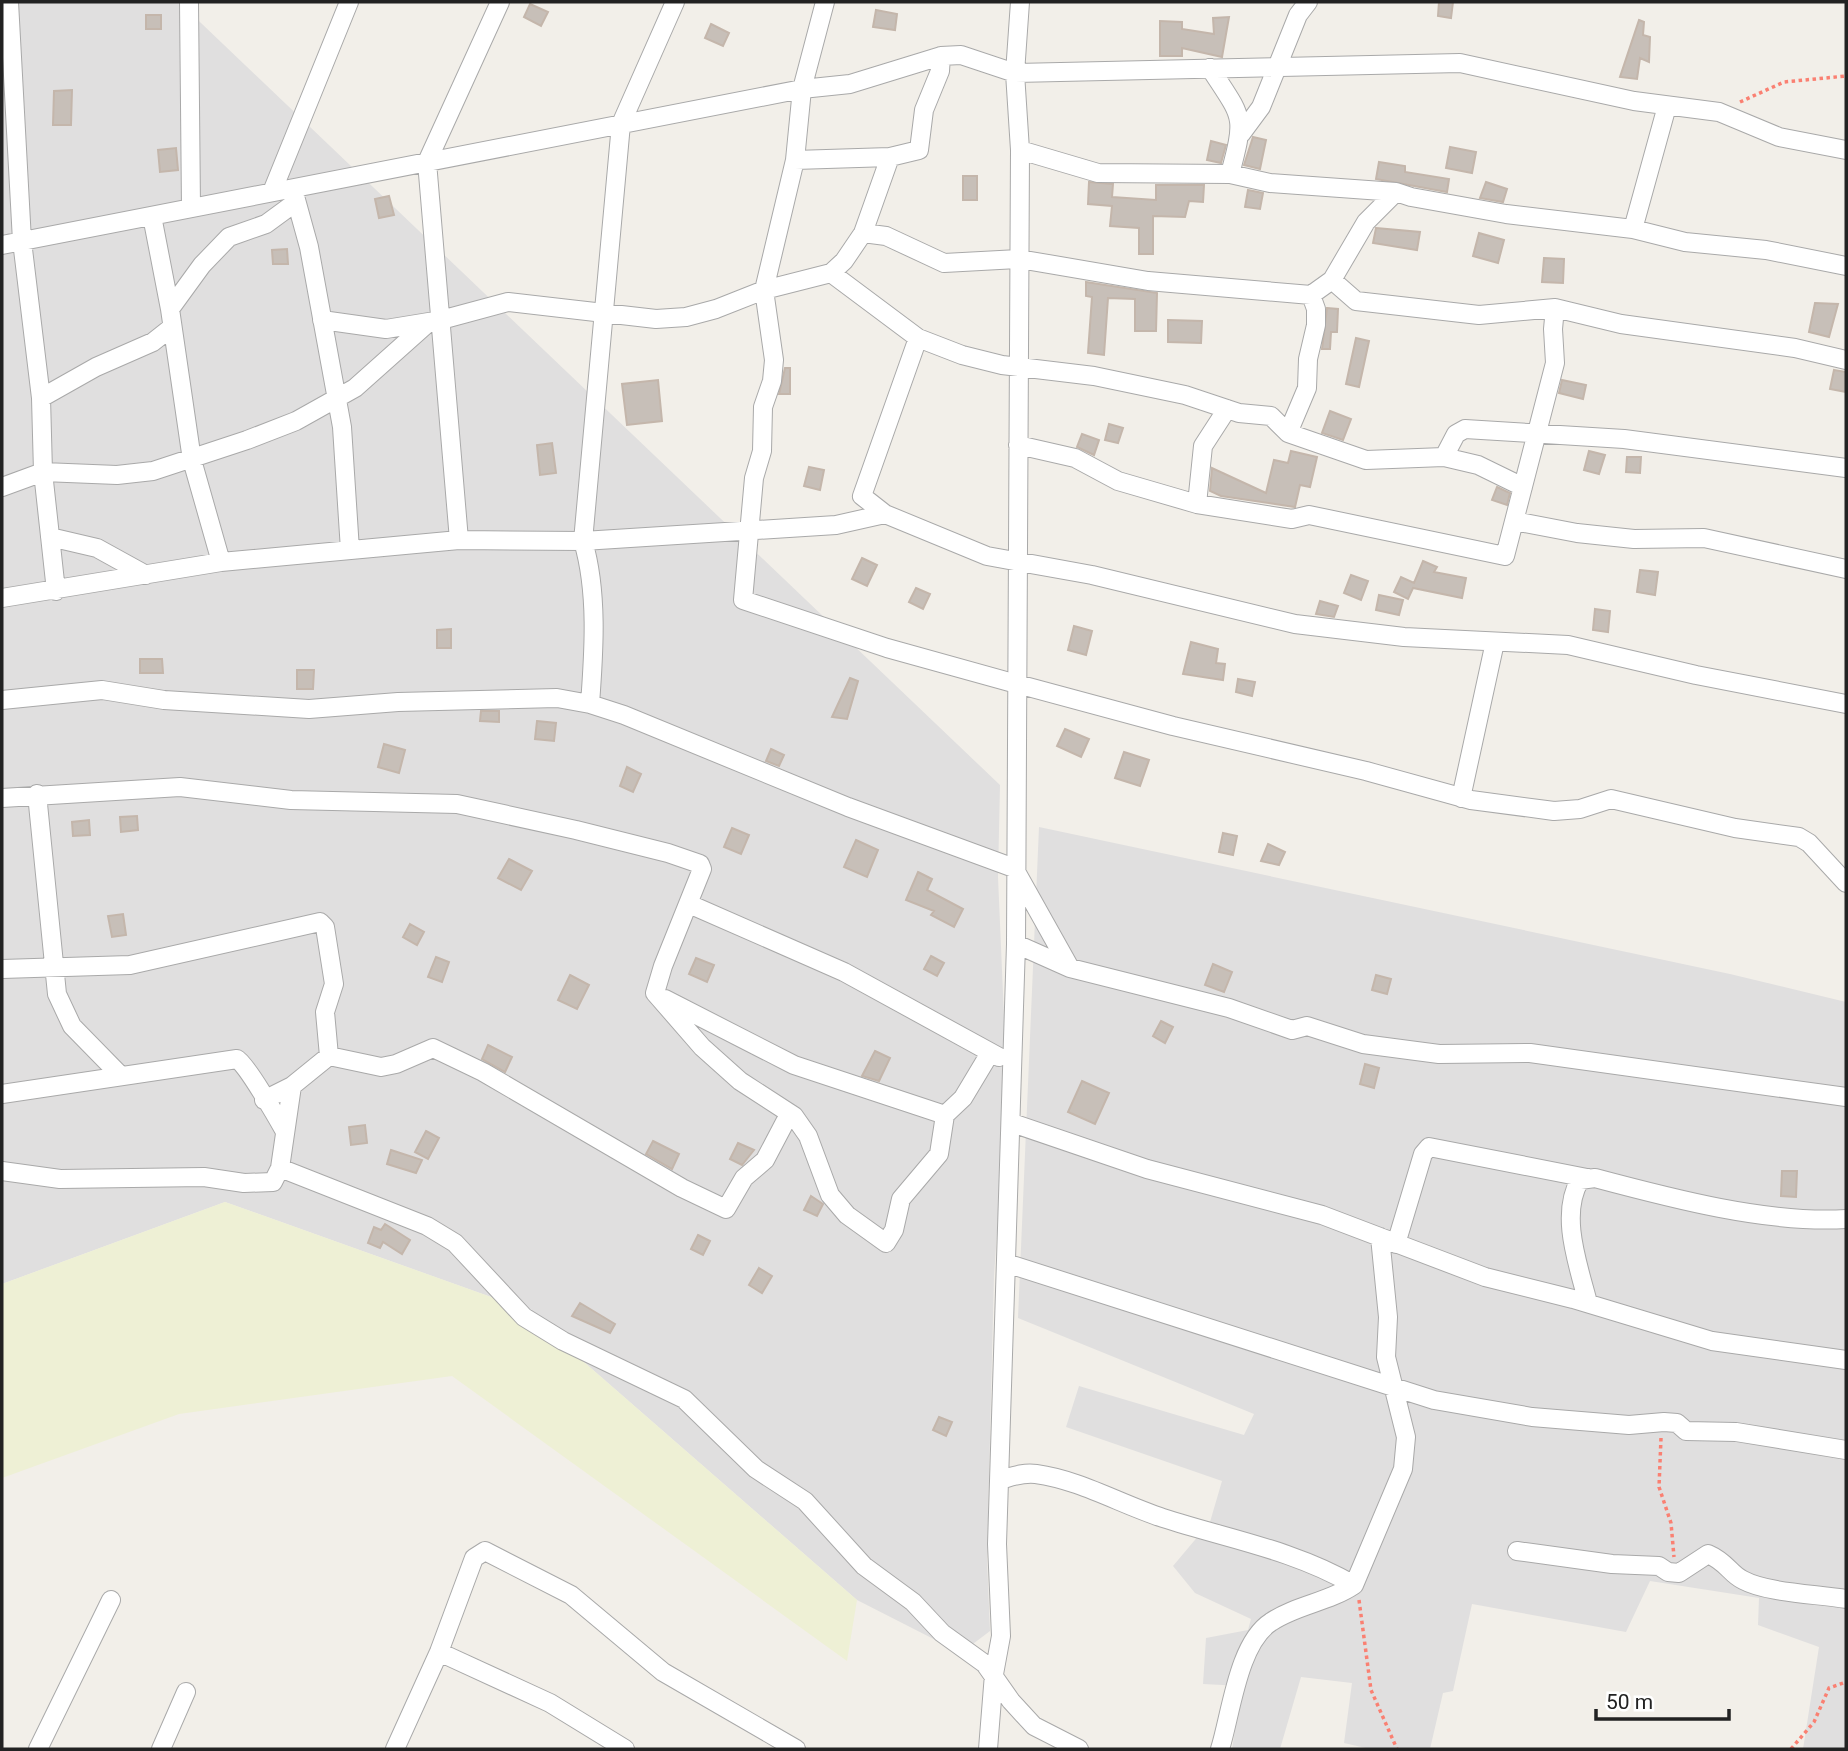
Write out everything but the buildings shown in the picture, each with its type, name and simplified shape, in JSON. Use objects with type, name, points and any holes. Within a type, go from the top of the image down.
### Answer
[{"type":"street","points":[[9,2],[22,241],[41,398],[43,472],[55,591]]},
{"type":"street","points":[[189,2],[191,208]]},
{"type":"street","points":[[272,192],[348,2]]},
{"type":"street","points":[[459,540],[435,321],[427,162],[500,2]]},
{"type":"street","points":[[590,704],[593,626],[588,558],[583,541],[621,124],[675,2]]},
{"type":"street","points":[[825,2],[802,89],[795,160],[764,290],[774,360],[772,380],[763,407],[762,451],[754,478],[741,594],[748,604],[887,648],[1017,684],[1174,726],[1366,771],[1461,798],[1554,811],[1580,809],[1611,799],[1735,828],[1799,837],[1809,843],[1846,883]]},
{"type":"street","points":[[988,1749],[994,1674],[1001,1636],[997,1544],[1016,944],[1014,868],[1020,150],[1015,73],[1020,2]]},
{"type":"street","points":[[1241,134],[1261,107],[1298,15],[1308,2]]},
{"type":"street","points":[[2,245],[272,192],[295,196],[427,162],[802,89],[850,84],[940,56],[961,55],[1015,73],[1460,63],[1634,101],[1719,112],[1779,137],[1846,150]]},
{"type":"street","points":[[795,160],[890,157],[919,150],[924,110],[940,71],[940,56]]},
{"type":"street","points":[[1210,68],[1241,117],[1241,134],[1230,174]]},
{"type":"street","points":[[1633,229],[1667,106]]},
{"type":"street","points":[[1020,150],[1098,173],[1230,174],[1270,183],[1396,192],[1410,197],[1506,214],[1633,229],[1685,242],[1766,250],[1846,267]]},
{"type":"street","points":[[322,320],[386,329],[435,321],[508,302],[579,309],[605,315],[656,319],[686,317],[736,302],[764,290],[831,273],[844,261],[863,233],[890,157]]},
{"type":"street","points":[[863,233],[886,236],[944,263],[1019,259],[1148,281],[1311,295],[1332,280],[1366,222],[1396,192]]},
{"type":"street","points":[[170,309],[209,257],[229,237],[266,224],[295,196]]},
{"type":"street","points":[[295,196],[342,427],[350,551]]},
{"type":"street","points":[[152,216],[170,309],[192,460],[221,562]]},
{"type":"street","points":[[831,273],[918,338],[990,363],[1143,386],[1251,415],[1271,416],[1288,433],[1366,460],[1444,457],[1478,465],[1523,487]]},
{"type":"street","points":[[1332,280],[1356,301],[1479,315],[1555,308],[1621,324],[1795,348],[1846,360]]},
{"type":"street","points":[[1288,433],[1308,383],[1308,359],[1316,309],[1311,295]]},
{"type":"street","points":[[1018,445],[1075,458],[1118,481],[1198,504],[1292,519],[1309,515],[1500,556],[1508,551],[1555,363],[1555,308]]},
{"type":"street","points":[[2,487],[43,472],[117,475],[153,471],[192,460],[296,421],[336,399],[377,371],[435,321]]},
{"type":"street","points":[[41,398],[96,368],[153,342],[172,327]]},
{"type":"street","points":[[918,338],[862,491],[864,500],[885,514],[987,556],[1018,559],[1295,624],[1392,636],[1544,643],[1590,649],[1696,675],[1846,704]]},
{"type":"street","points":[[1198,504],[1203,446],[1227,409]]},
{"type":"street","points":[[1444,457],[1456,434],[1465,429],[1624,439],[1846,468]]},
{"type":"street","points":[[2,598],[221,562],[459,540],[583,541],[835,526],[885,514]]},
{"type":"street","points":[[1514,521],[1577,533],[1634,539],[1704,538],[1846,569]]},
{"type":"street","points":[[50,537],[97,548],[146,575]]},
{"type":"street","points":[[1461,798],[1495,642]]},
{"type":"street","points":[[2,701],[102,690],[164,700],[309,709],[398,702],[542,697],[590,704],[848,807],[1014,868],[1070,968]]},
{"type":"street","points":[[2,798],[180,787],[291,800],[457,804],[625,842],[700,864],[702,869],[655,990],[702,1046],[740,1081],[794,1116],[808,1136],[830,1195],[847,1215],[886,1243],[894,1230],[901,1199],[939,1154],[945,1115],[963,1098],[990,1053]]},
{"type":"street","points":[[37,794],[52,967],[57,994],[72,1026],[120,1075]]},
{"type":"street","points":[[689,904],[844,972],[990,1053],[1012,1062]]},
{"type":"street","points":[[2,969],[130,965],[320,922],[325,927],[334,984],[325,1012],[329,1056]]},
{"type":"street","points":[[1016,944],[1070,968],[1230,1008],[1292,1030],[1307,1026],[1363,1044],[1438,1054],[1530,1053],[1846,1097]]},
{"type":"street","points":[[662,997],[794,1065],[945,1115]]},
{"type":"street","points":[[329,1056],[381,1067],[396,1065],[433,1048],[526,1096],[682,1188],[726,1209],[744,1178],[765,1160],[785,1122],[794,1116]]},
{"type":"street","points":[[264,1100],[292,1086],[329,1056]]},
{"type":"street","points":[[2,1094],[237,1059],[246,1065],[264,1100],[285,1130]]},
{"type":"street","points":[[2,1171],[61,1179],[204,1177],[244,1183],[273,1182],[280,1168],[292,1086]]},
{"type":"street","points":[[1012,1124],[1100,1155],[1305,1210],[1477,1275],[1588,1303],[1712,1341],[1846,1360]]},
{"type":"street","points":[[1220,1749],[1241,1669],[1254,1640],[1270,1622],[1339,1595],[1354,1585],[1403,1469],[1406,1437],[1386,1357],[1388,1240],[1423,1154],[1429,1147],[1741,1211],[1846,1219]]},
{"type":"street","points":[[280,1168],[427,1226],[455,1243],[524,1317],[563,1341],[684,1399],[756,1469],[805,1501],[864,1566],[913,1602],[942,1633],[978,1657],[994,1674],[1011,1701],[1034,1726],[1079,1749]]},
{"type":"street","points":[[1587,1178],[1580,1180],[1574,1193],[1572,1226],[1588,1303]]},
{"type":"street","points":[[1006,1263],[1394,1390],[1434,1400],[1532,1416],[1629,1425],[1677,1423],[1686,1431],[1736,1432],[1846,1450]]},
{"type":"street","points":[[999,1480],[1027,1473],[1038,1474],[1094,1491],[1161,1518],[1233,1536],[1322,1566],[1354,1585]]},
{"type":"street","points":[[403,1747],[474,1558],[485,1551],[571,1595],[663,1672],[796,1749]]},
{"type":"street","points":[[1517,1551],[1612,1564],[1659,1566],[1668,1572],[1679,1573],[1708,1554],[1727,1564],[1743,1581],[1767,1589],[1846,1599]]},
{"type":"street","points":[[38,1749],[111,1600]]},
{"type":"street","points":[[439,1652],[550,1703],[625,1749]]},
{"type":"street","points":[[161,1749],[186,1692]]},
{"type":"path","points":[[1719,112],[1784,82],[1846,76]]},
{"type":"path","points":[[1664,1422],[1658,1487],[1671,1523],[1674,1558],[1679,1573]]},
{"type":"path","points":[[1354,1585],[1363,1616],[1371,1690],[1397,1749]]},
{"type":"path","points":[[1791,1749],[1814,1722],[1829,1688],[1846,1682]]},
{"type":"shaded area","points":[[2,2],[179,2],[1000,785],[998,877],[1007,1086],[994,1276],[987,1559],[990,1631],[961,1653],[857,1600],[522,1308],[225,1202],[2,1284]]},
{"type":"shaded area","points":[[1039,827],[1730,974],[1846,1002],[1846,1749],[1803,1749],[1819,1647],[1758,1625],[1759,1598],[1650,1581],[1626,1632],[1472,1604],[1453,1691],[1443,1693],[1430,1749],[1370,1749],[1344,1743],[1352,1683],[1301,1677],[1280,1749],[1232,1749],[1242,1686],[1203,1684],[1206,1638],[1248,1630],[1251,1619],[1195,1593],[1173,1566],[1210,1522],[1222,1481],[1066,1427],[1079,1386],[1244,1435],[1254,1414],[1018,1318]]},
{"type":"green space","points":[[225,1202],[522,1308],[857,1600],[847,1661],[452,1376],[179,1414],[2,1478],[2,1284]]}]
